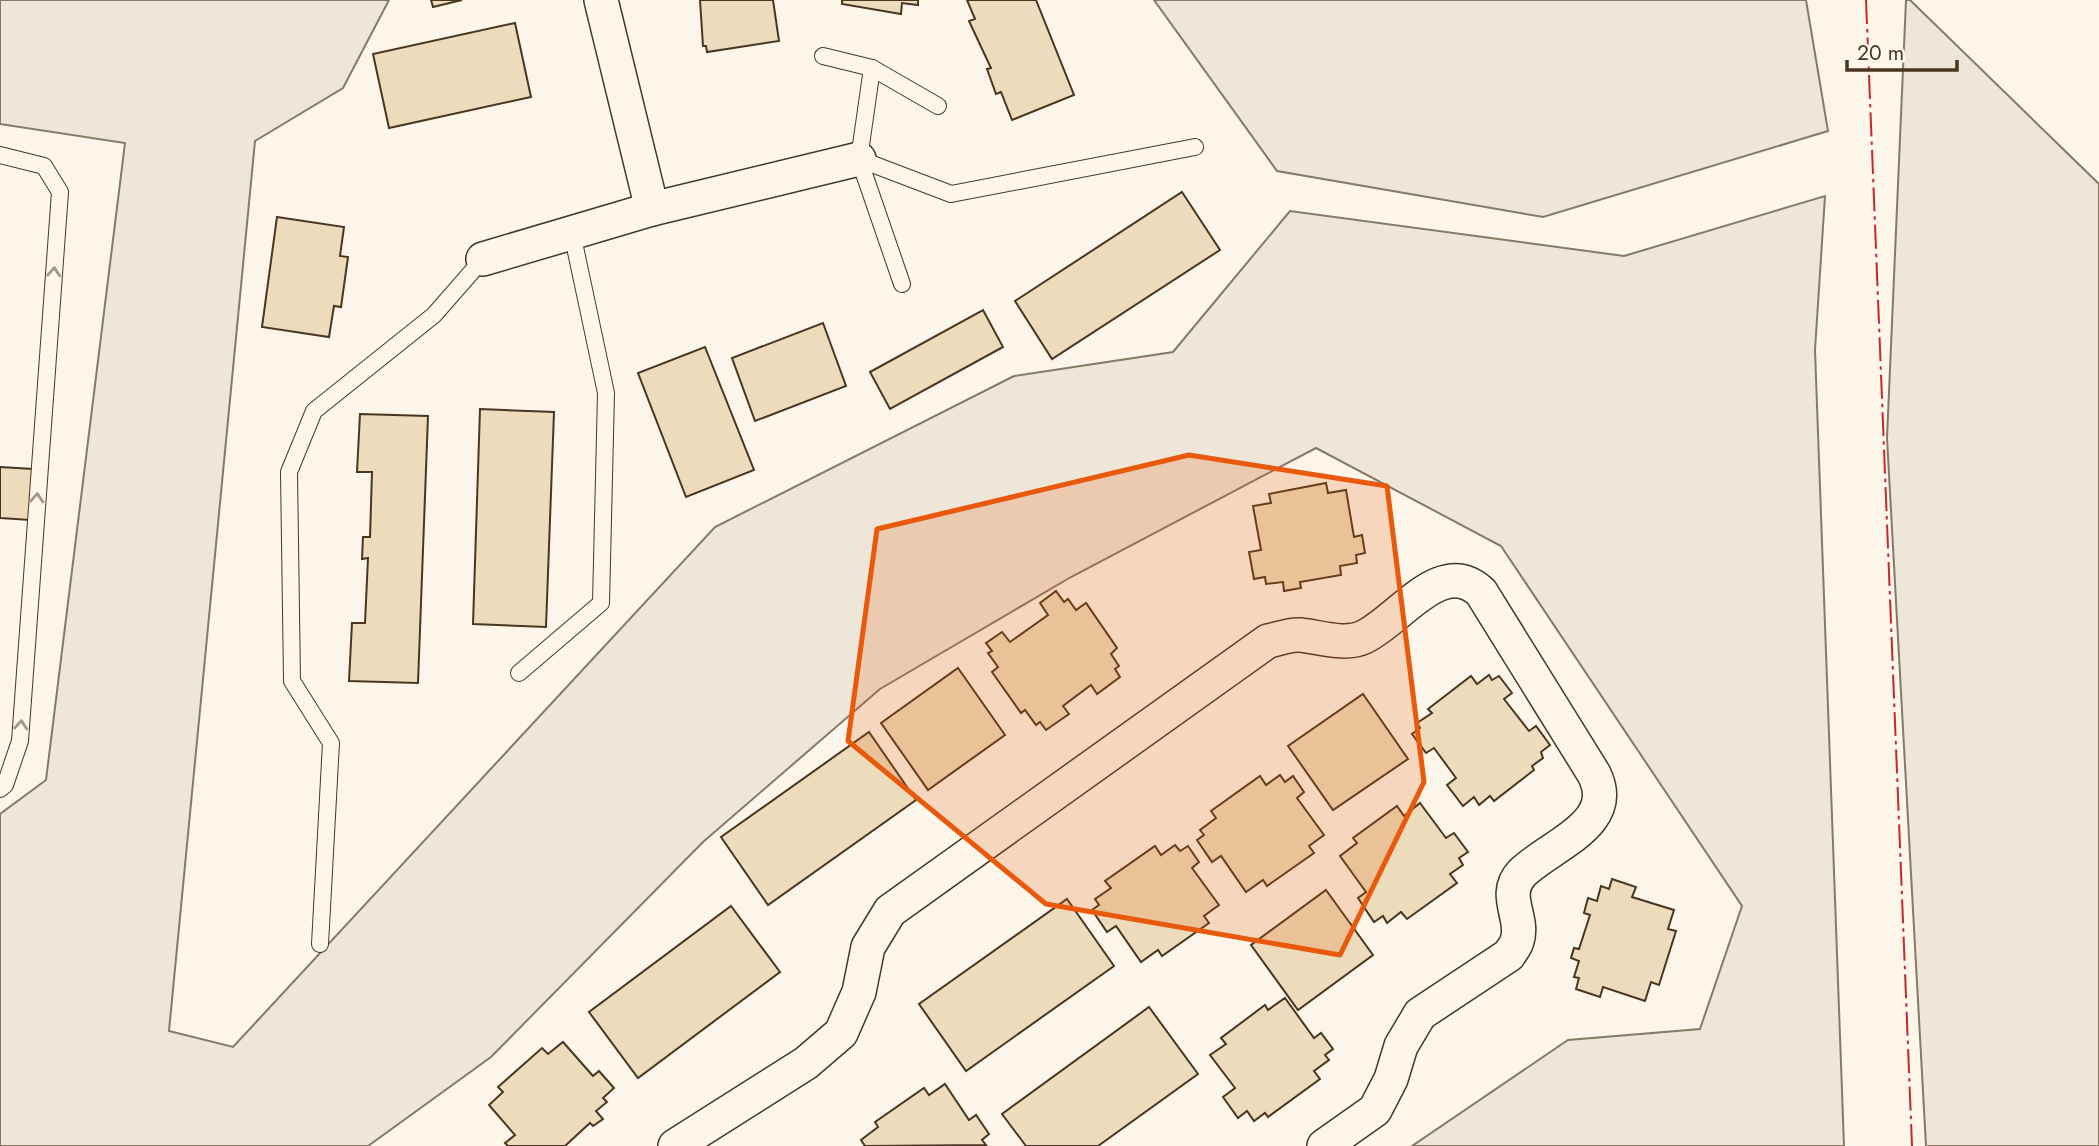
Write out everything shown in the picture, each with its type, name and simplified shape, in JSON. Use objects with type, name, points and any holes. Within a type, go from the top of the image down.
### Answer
[{"type":"street","points":[[601,0],[652,209]]},
{"type":"street","points":[[483,259],[652,209],[859,159]]},
{"type":"street","points":[[675,1146],[806,1063],[841,1033],[859,992],[868,947],[890,911],[1269,641],[1297,635],[1330,640],[1362,638],[1436,585],[1453,579],[1470,582],[1481,592],[1594,774],[1603,791],[1600,808],[1588,823],[1520,875],[1513,892],[1518,941],[1509,955],[1420,1014],[1401,1046],[1391,1079],[1375,1111],[1324,1146]]},
{"type":"lane","points":[[823,57],[872,68],[937,106]]},
{"type":"lane","points":[[872,68],[859,159],[902,284]]},
{"type":"lane","points":[[859,159],[951,194],[1195,147]]},
{"type":"lane","points":[[0,155],[44,166],[60,192],[20,741],[5,785],[0,789]]},
{"type":"lane","points":[[519,673],[601,603],[606,393],[572,233]]},
{"type":"lane","points":[[320,944],[331,743],[292,681],[289,472],[314,411],[434,315],[483,259]]},
{"type":"highlighted area","points":[[1189,455],[1387,486],[1424,782],[1340,955],[1046,904],[848,741],[877,529]]},
{"type":"shaded area","points":[[0,0],[389,0],[343,88],[255,141],[169,1031],[233,1047],[715,527],[1014,376],[1173,352],[1290,211],[1624,256],[1825,196],[1815,350],[1844,1146],[1412,1146],[1568,1040],[1700,1029],[1742,906],[1501,546],[1316,448],[1071,577],[880,689],[703,842],[491,1057],[368,1146],[0,1146],[0,814],[46,780],[125,143],[0,124]]},
{"type":"shaded area","points":[[1154,0],[1806,0],[1828,131],[1543,217],[1277,171]]},
{"type":"shaded area","points":[[1906,0],[1910,0],[2099,184],[2099,1146],[1926,1146],[1887,438]]},
{"type":"building","points":[[431,0],[462,0],[433,7]]},
{"type":"building","points":[[700,0],[773,0],[779,41],[707,52],[706,46],[703,46]]},
{"type":"building","points":[[842,0],[918,0],[918,5],[902,3],[901,14],[842,4]]},
{"type":"building","points":[[967,0],[1036,0],[1074,95],[1012,120],[1001,92],[996,94],[987,69],[991,68],[969,21],[975,19]]},
{"type":"building","points":[[515,23],[531,97],[389,128],[373,54]]},
{"type":"building","points":[[1182,192],[1220,250],[1052,359],[1015,301]]},
{"type":"building","points":[[277,217],[344,227],[340,256],[348,257],[341,307],[334,306],[329,337],[262,327]]},
{"type":"building","points":[[983,310],[1003,347],[890,409],[870,372]]},
{"type":"building","points":[[823,323],[846,386],[755,421],[732,358]]},
{"type":"building","points":[[705,347],[754,470],[686,497],[638,373]]},
{"type":"building","points":[[480,409],[554,412],[546,627],[473,624]]},
{"type":"building","points":[[360,414],[428,416],[418,683],[349,681],[352,623],[365,623],[368,558],[362,559],[363,537],[370,537],[372,472],[357,472]]},
{"type":"building","points":[[0,467],[33,469],[30,520],[0,518]]},
{"type":"building","points":[[1326,483],[1328,493],[1346,490],[1354,537],[1362,535],[1365,553],[1356,555],[1357,563],[1340,566],[1341,575],[1300,582],[1301,588],[1284,591],[1283,582],[1266,584],[1265,577],[1254,579],[1249,552],[1261,550],[1253,506],[1271,503],[1269,494]]},
{"type":"building","points":[[1056,591],[1064,602],[1068,599],[1076,610],[1086,603],[1117,648],[1111,654],[1119,666],[1115,669],[1120,677],[1097,694],[1091,685],[1063,706],[1069,714],[1046,730],[1040,722],[1036,725],[1025,710],[1021,713],[992,672],[998,667],[988,653],[992,651],[986,643],[1002,632],[1010,642],[1048,615],[1040,603]]},
{"type":"building","points":[[958,668],[1005,735],[928,790],[881,723]]},
{"type":"building","points":[[1489,675],[1492,680],[1499,676],[1512,693],[1504,699],[1529,731],[1536,726],[1550,745],[1541,752],[1543,758],[1532,766],[1534,770],[1494,801],[1490,796],[1479,805],[1474,797],[1463,806],[1447,785],[1456,778],[1434,748],[1426,753],[1412,734],[1420,728],[1417,723],[1432,713],[1428,709],[1471,676],[1477,684]]},
{"type":"building","points":[[1363,694],[1408,759],[1333,810],[1288,746]]},
{"type":"building","points":[[869,732],[916,800],[768,905],[721,837]]},
{"type":"building","points":[[1280,775],[1285,782],[1293,776],[1304,792],[1297,798],[1324,835],[1309,846],[1314,853],[1267,886],[1263,880],[1246,892],[1221,856],[1212,862],[1197,840],[1204,835],[1200,830],[1216,818],[1211,811],[1260,776],[1266,785]]},
{"type":"building","points":[[1420,803],[1446,838],[1454,833],[1468,852],[1459,858],[1463,865],[1450,874],[1457,883],[1407,919],[1401,912],[1387,923],[1383,916],[1374,922],[1358,898],[1366,892],[1340,856],[1357,843],[1353,838],[1397,806],[1404,816]]},
{"type":"building","points":[[1175,845],[1180,851],[1188,846],[1199,862],[1192,868],[1219,905],[1204,916],[1209,923],[1162,956],[1158,950],[1141,962],[1116,926],[1107,932],[1092,910],[1099,905],[1095,899],[1111,888],[1105,881],[1155,846],[1161,855]]},
{"type":"building","points":[[1612,879],[1636,887],[1632,897],[1674,910],[1668,929],[1676,931],[1659,985],[1651,982],[1645,1001],[1603,987],[1600,997],[1576,989],[1579,978],[1574,977],[1579,961],[1571,958],[1574,948],[1579,949],[1590,915],[1584,913],[1588,898],[1597,901],[1601,886],[1609,889]]},
{"type":"building","points":[[1326,890],[1373,955],[1298,1010],[1251,945]]},
{"type":"building","points":[[1067,899],[1114,966],[966,1071],[919,1004]]},
{"type":"building","points":[[731,906],[780,972],[638,1078],[589,1012]]},
{"type":"building","points":[[1285,998],[1314,1038],[1321,1033],[1333,1049],[1325,1055],[1329,1060],[1314,1071],[1320,1079],[1268,1117],[1265,1113],[1254,1121],[1247,1111],[1238,1118],[1223,1097],[1235,1088],[1210,1055],[1226,1044],[1221,1038],[1265,1005],[1268,1010]]},
{"type":"building","points":[[1149,1007],[1198,1074],[1098,1146],[1026,1146],[1002,1114]]},
{"type":"building","points":[[563,1042],[593,1076],[599,1071],[614,1088],[603,1098],[607,1102],[596,1111],[603,1119],[593,1126],[590,1123],[565,1146],[508,1146],[505,1143],[515,1135],[489,1105],[503,1092],[498,1087],[542,1048],[548,1054]]},
{"type":"building","points":[[945,1084],[969,1120],[976,1115],[989,1134],[982,1140],[986,1145],[865,1146],[861,1140],[878,1127],[875,1122],[924,1088],[929,1095]]},
{"type":"power","points":[[1866,0],[1912,1146]]}]
